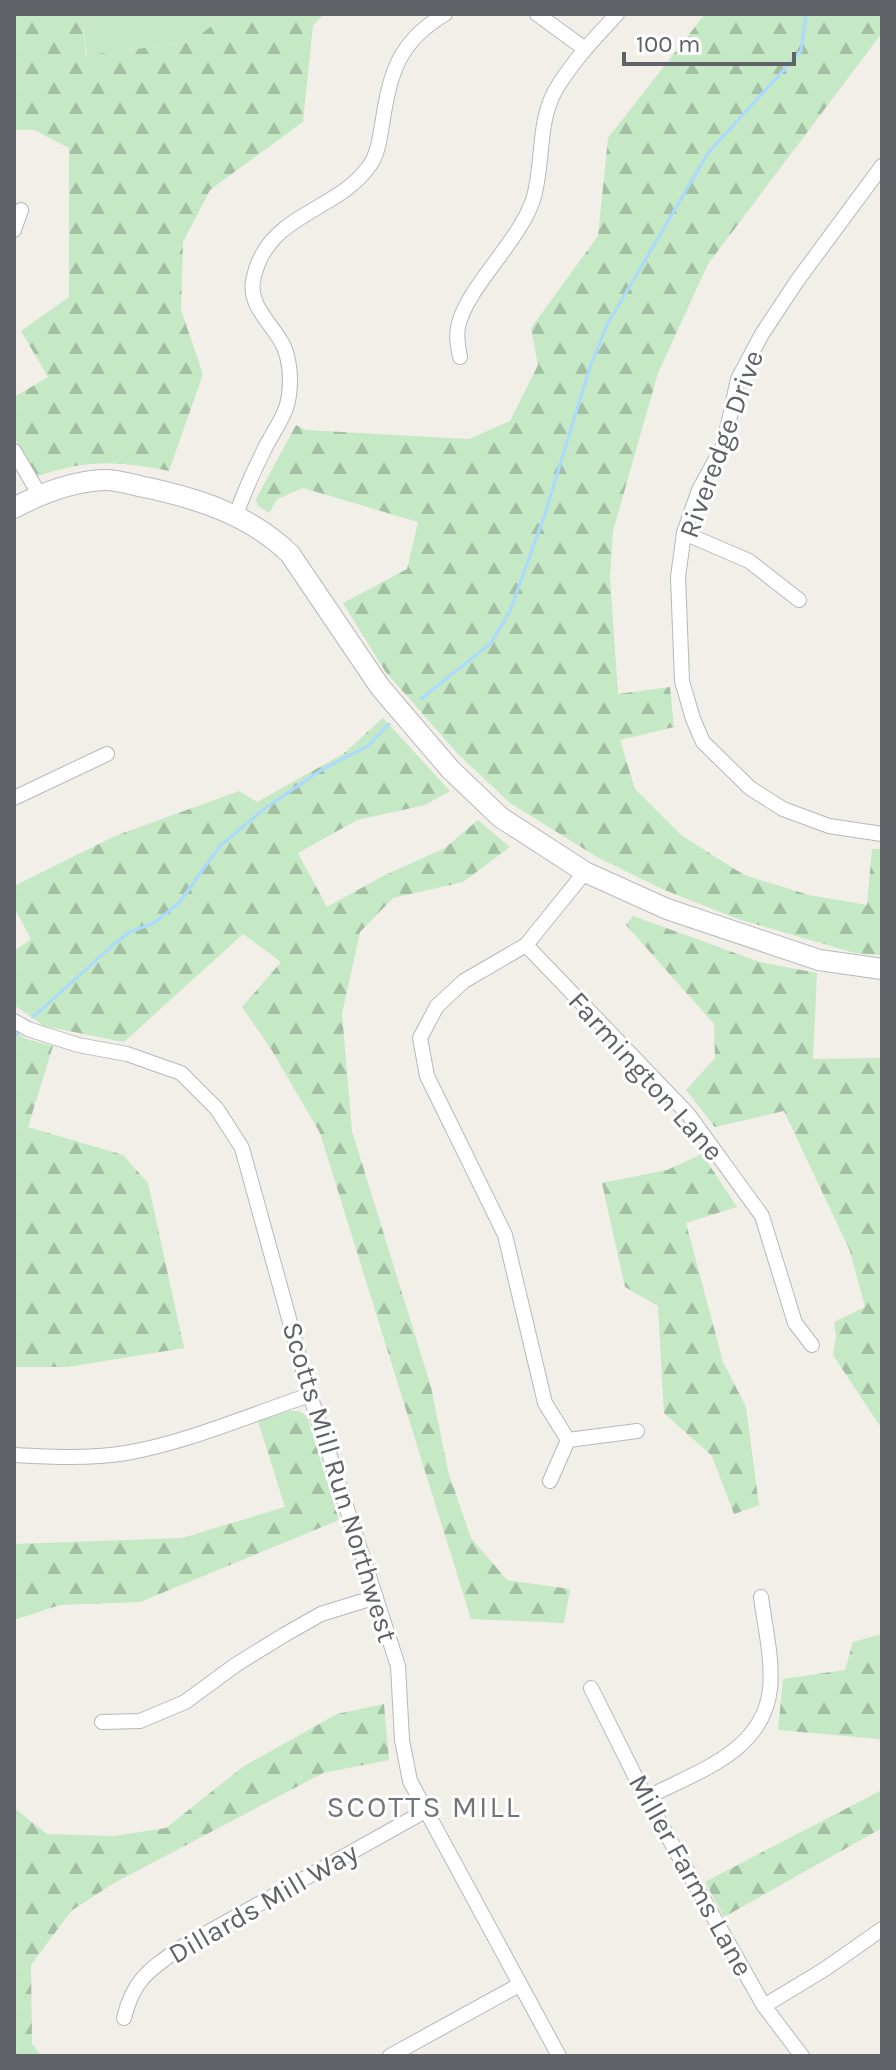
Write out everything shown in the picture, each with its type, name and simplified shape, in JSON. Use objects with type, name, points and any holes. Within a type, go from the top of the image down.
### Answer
[{"type":"street","points":[[236,515],[259,460],[287,406],[290,376],[287,353],[253,300],[253,282],[261,258],[276,233],[356,183],[373,162],[392,73],[424,27],[445,14]]},
{"type":"street","points":[[537,14],[585,49]]},
{"type":"street","points":[[460,357],[456,340],[459,323],[533,200],[543,131],[554,93],[585,49],[617,14]]},
{"type":"street","name":"Riveredge Drive","points":[[882,166],[797,281],[762,334],[738,379],[724,444],[699,490],[684,533],[678,577],[682,681],[703,742],[750,788],[783,809],[829,826],[882,834]]},
{"type":"street","points":[[14,230],[21,210]]},
{"type":"street","points":[[14,451],[39,494]]},
{"type":"street","points":[[14,508],[39,494],[72,483],[106,479],[175,493],[236,515],[272,536],[290,554],[380,687],[450,769],[500,817],[585,872],[667,909],[819,960],[882,969]]},
{"type":"street","points":[[684,533],[749,561],[799,600]]},
{"type":"street","points":[[14,798],[107,754]]},
{"type":"street","points":[[882,827],[882,834]]},
{"type":"street","points":[[568,1440],[545,1403],[505,1235],[427,1076],[420,1038],[437,1006],[464,981],[526,945],[585,872]]},
{"type":"street","name":"Farmington Lane","points":[[526,945],[688,1114],[762,1216],[795,1323],[812,1345]]},
{"type":"street","name":"Scotts Mill Run Northwest","points":[[14,1021],[28,1029],[78,1045],[127,1054],[181,1073],[217,1109],[242,1148],[310,1395],[398,1666],[402,1740],[410,1781],[559,2056]]},
{"type":"street","points":[[14,1455],[98,1457],[139,1450],[310,1395]]},
{"type":"street","points":[[568,1440],[637,1431]]},
{"type":"street","points":[[550,1481],[568,1440]]},
{"type":"street","points":[[102,1722],[140,1721],[185,1702],[237,1664],[321,1614],[376,1597]]},
{"type":"street","points":[[646,1798],[731,1754],[754,1733],[770,1689],[761,1597]]},
{"type":"street","name":"Miller Farms Lane","points":[[591,1688],[646,1798],[764,2006],[802,2056]]},
{"type":"street","name":"Dillards Mill Way","points":[[124,2018],[129,1995],[139,1982],[180,1948],[427,1810]]},
{"type":"street","points":[[764,2006],[882,1929]]},
{"type":"street","points":[[390,2056],[519,1985]]},
{"type":"green space","points":[[14,14],[81,14],[86,55],[191,42],[226,14],[324,14],[313,25],[303,122],[210,190],[183,242],[181,310],[203,374],[169,471],[103,463],[38,476],[32,471],[14,436],[14,397],[48,377],[21,331],[69,297],[69,148],[35,130],[14,130]]},
{"type":"green space","points":[[81,14],[226,14],[191,42],[87,55]]},
{"type":"green space","points":[[705,14],[882,14],[882,33],[708,264],[658,373],[613,531],[610,577],[618,694],[670,687],[674,727],[620,740],[635,789],[681,835],[744,875],[809,895],[867,905],[872,849],[882,849],[882,955],[855,953],[738,919],[662,889],[597,857],[510,803],[457,753],[385,671],[343,603],[407,569],[418,522],[303,488],[277,499],[269,513],[258,506],[256,499],[296,425],[306,430],[469,439],[510,421],[538,365],[531,328],[598,236],[608,138]]},
{"type":"green space","points":[[383,718],[450,791],[425,805],[357,820],[298,853],[327,907],[383,876],[445,848],[478,820],[510,847],[463,882],[393,898],[360,932],[342,1014],[352,1131],[431,1387],[448,1471],[471,1538],[507,1580],[570,1589],[564,1623],[471,1619],[320,1133],[271,1049],[242,1007],[281,962],[243,934],[124,1042],[44,1026],[14,1005],[14,951],[31,939],[14,907],[14,886],[115,836],[239,791],[257,802],[343,754]]},
{"type":"green space","points":[[633,916],[760,962],[817,973],[813,1059],[881,1058],[882,1429],[833,1355],[836,1336],[834,1322],[865,1307],[850,1251],[784,1111],[715,1127],[686,1090],[715,1058],[714,1024],[626,925]]},
{"type":"green space","points":[[14,1031],[26,1039],[53,1046],[28,1127],[123,1155],[148,1183],[184,1348],[68,1367],[14,1367]]},
{"type":"green space","points":[[702,1154],[737,1207],[686,1223],[723,1362],[746,1407],[759,1505],[734,1514],[712,1456],[664,1413],[658,1306],[625,1287],[602,1183],[667,1170]]},
{"type":"green space","points":[[299,1411],[307,1416],[339,1520],[140,1602],[60,1605],[14,1620],[14,1544],[182,1538],[285,1507],[258,1421]]},
{"type":"green space","points":[[882,1634],[882,1746],[879,1739],[778,1730],[783,1679],[845,1670],[853,1642]]},
{"type":"green space","points":[[384,1704],[389,1760],[323,1773],[114,1883],[71,1911],[31,1965],[32,2044],[42,2056],[14,2056],[14,1808],[47,1834],[114,1836],[166,1828],[244,1766],[337,1714]]},
{"type":"green space","points":[[882,1790],[882,1828],[724,1917],[705,1882]]},
{"type":"waterway","points":[[421,699],[491,643],[510,611],[545,514],[590,367],[607,325],[708,153],[801,51],[806,14]]},
{"type":"waterway","points":[[33,1017],[114,944],[130,932],[154,923],[179,903],[220,846],[264,809],[323,769],[368,746],[389,724]]},
{"type":"waterway","points":[[14,1037],[18,1033]]},
{"type":"district","name":"SCOTTS MILL","points":[[424,1807]]}]
